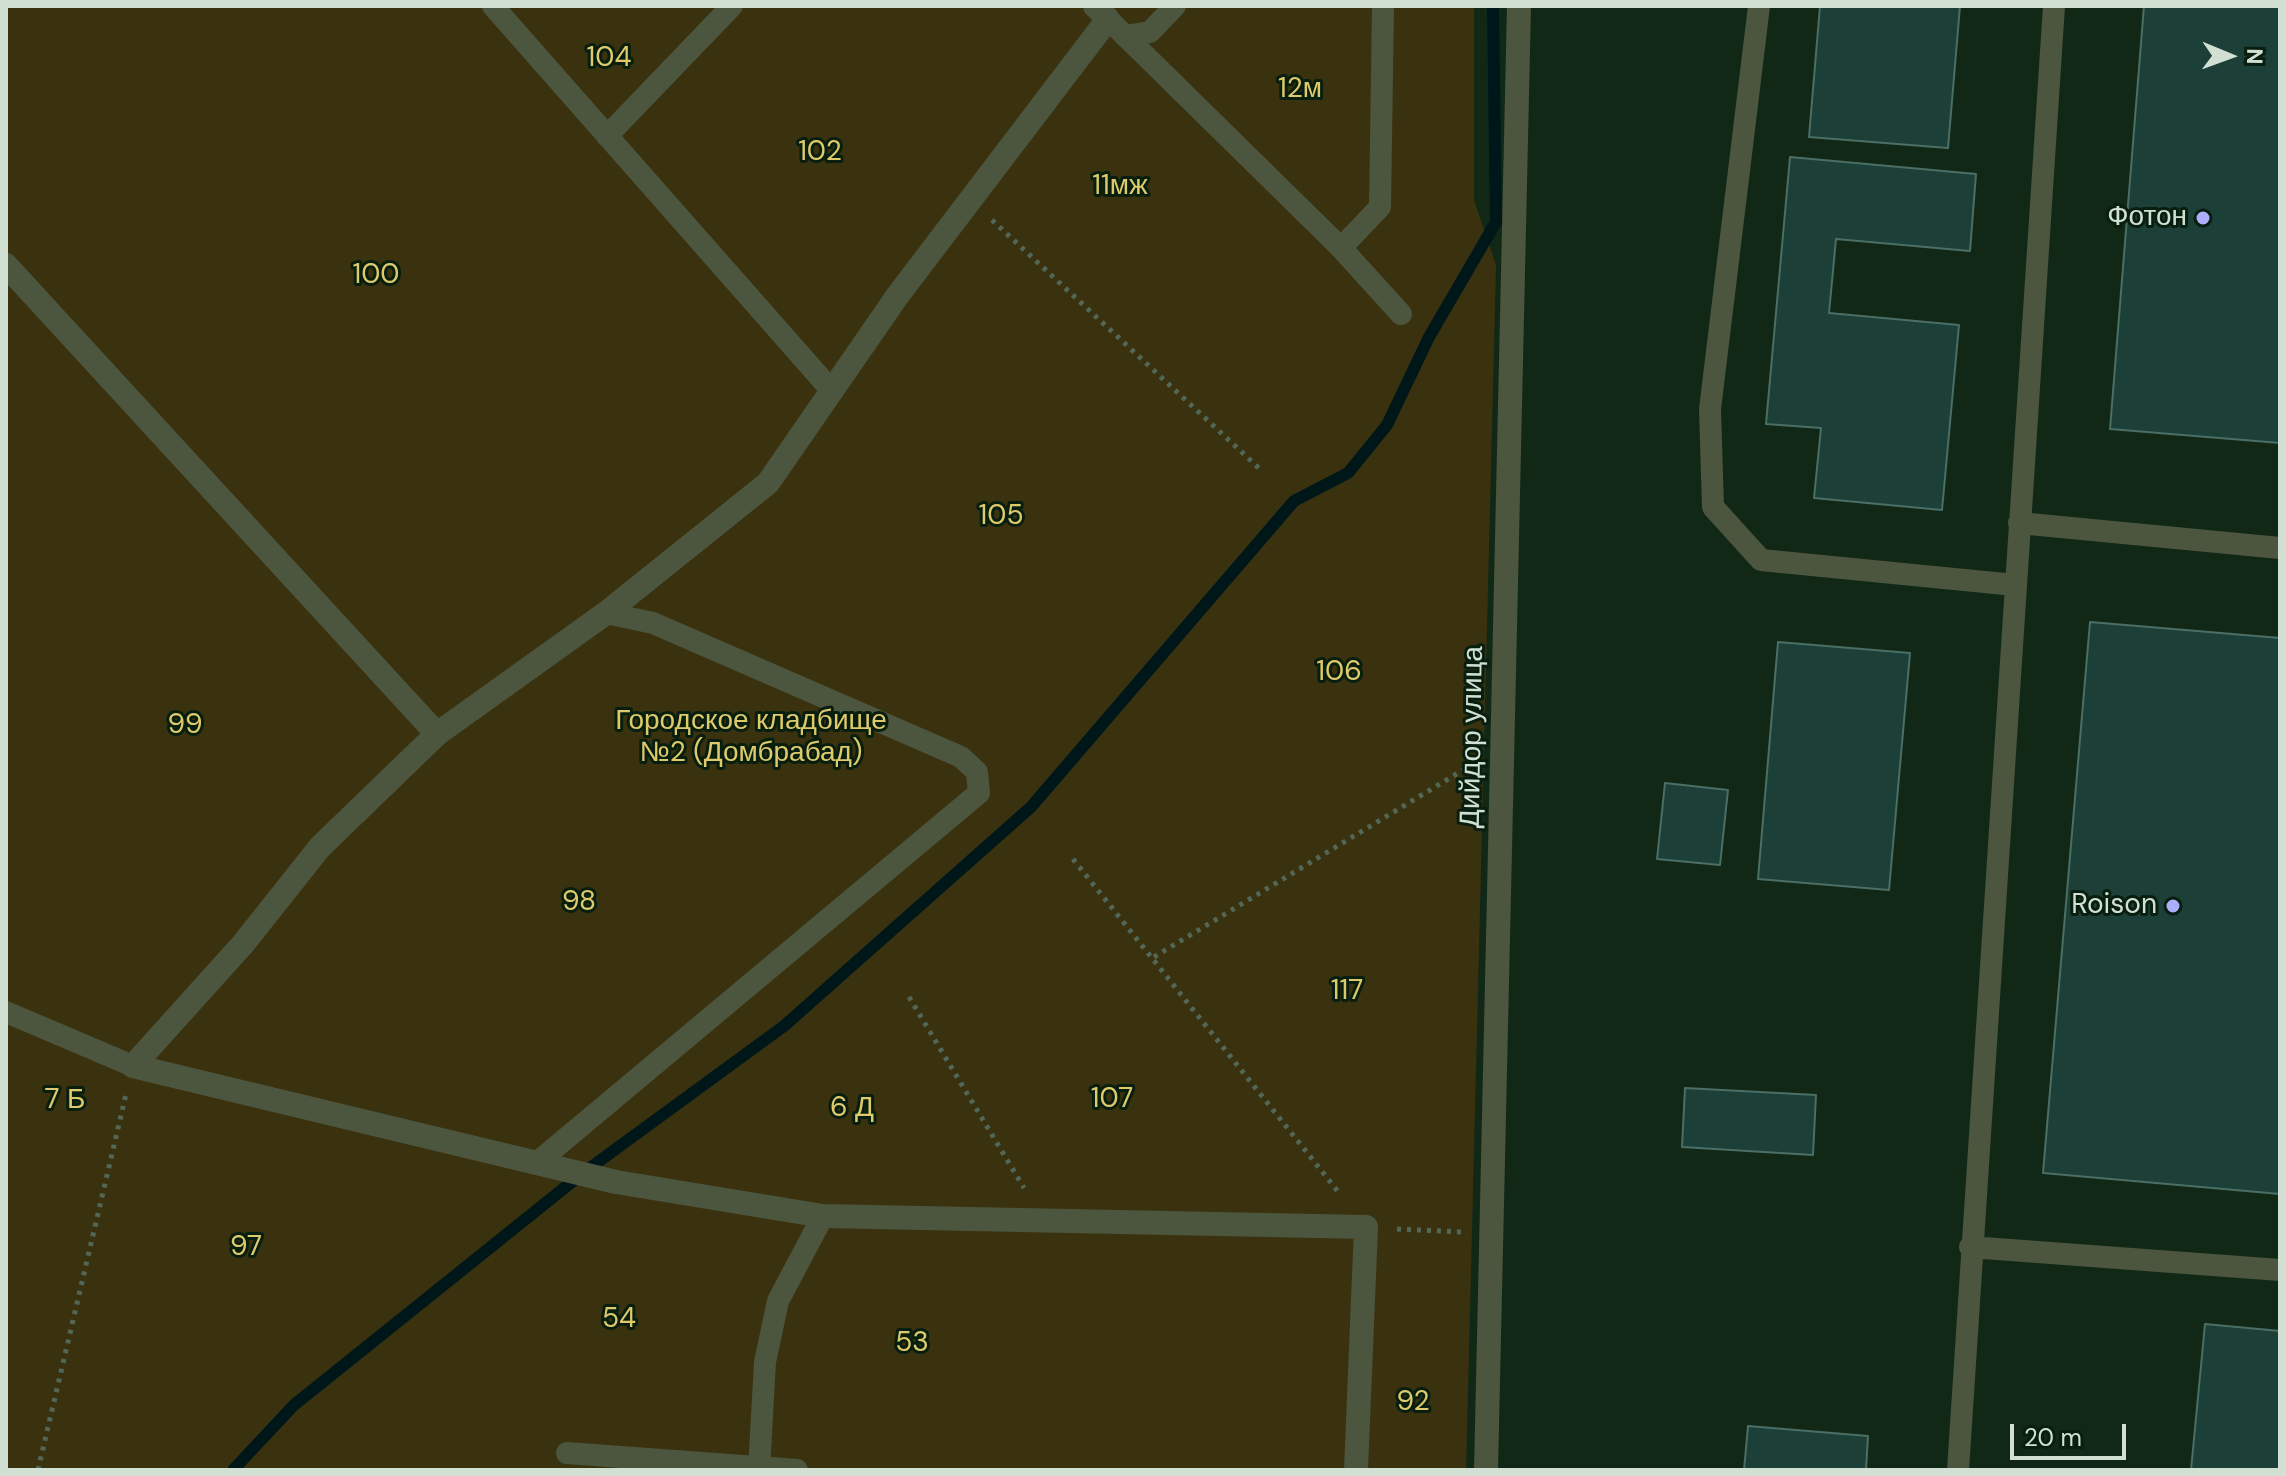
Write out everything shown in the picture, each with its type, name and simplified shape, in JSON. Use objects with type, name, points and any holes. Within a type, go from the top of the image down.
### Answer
[{"type":"street","name":"Дийдор улица","points":[[1486,1470],[1519,6]]},
{"type":"street","points":[[1101,12],[768,483],[606,613],[437,734],[320,847],[243,944],[133,1066],[539,1161],[616,1182],[823,1216],[1366,1227],[1356,1470]]},
{"type":"street","points":[[6,265],[437,734]]},
{"type":"lane","points":[[493,6],[832,391]]},
{"type":"lane","points":[[607,136],[732,6]]},
{"type":"lane","points":[[1125,36],[1150,32],[1175,6]]},
{"type":"lane","points":[[1341,248],[1380,207],[1383,6]]},
{"type":"lane","points":[[1759,6],[1710,409],[1713,507],[1761,560],[2015,585]]},
{"type":"lane","points":[[1958,1470],[1970,1247],[2054,6]]},
{"type":"lane","points":[[1101,12],[1341,248],[1401,314]]},
{"type":"lane","points":[[2019,523],[2280,548]]},
{"type":"lane","points":[[539,1161],[979,793],[977,772],[961,757],[653,623],[606,613]]},
{"type":"lane","points":[[6,1012],[133,1066]]},
{"type":"lane","points":[[760,1468],[765,1362],[778,1301],[823,1216]]},
{"type":"lane","points":[[1970,1247],[2280,1270]]},
{"type":"lane","points":[[567,1453],[797,1470]]},
{"type":"path","points":[[970,200],[1261,470]]},
{"type":"path","points":[[1154,957],[1484,757]]},
{"type":"path","points":[[1073,859],[1366,1227],[1472,1233]]},
{"type":"path","points":[[909,997],[1043,1220]]},
{"type":"path","points":[[38,1470],[133,1066]]},
{"type":"green space","name":"Городское кладбище №2 (Домбрабад)","points":[[6,6],[1474,6],[1474,200],[1496,265],[1466,1470],[6,1470]]},
{"type":"building","points":[[1820,6],[1960,6],[1948,148],[1809,137]]},
{"type":"building","name":"Фотон","points":[[2144,6],[2280,6],[2280,443],[2110,429]]},
{"type":"building","points":[[1790,157],[1976,174],[1970,251],[1836,239],[1829,313],[1959,325],[1942,510],[1814,498],[1821,428],[1766,424]]},
{"type":"building","name":"Roison","points":[[2090,622],[2280,638],[2280,1194],[2043,1173]]},
{"type":"building","points":[[1778,642],[1910,653],[1889,890],[1758,879]]},
{"type":"building","points":[[1665,783],[1728,790],[1720,865],[1657,859]]},
{"type":"building","points":[[1685,1088],[1816,1095],[1813,1155],[1682,1147]]},
{"type":"building","points":[[2205,1324],[2280,1331],[2280,1470],[2191,1470]]},
{"type":"building","points":[[1748,1426],[1868,1436],[1866,1470],[1744,1470]]},
{"type":"waterway","points":[[233,1470],[294,1405],[583,1173],[784,1026],[1031,807],[1294,501],[1348,473],[1387,425],[1429,337],[1496,222],[1493,6]]},
{"type":"place","name":"Фотон","points":[[2203,218]]},
{"type":"place","name":"Roison","points":[[2173,906]]},
{"type":"park label","name":"104","points":[[609,59]]},
{"type":"park label","name":"12м","points":[[1300,90]]},
{"type":"park label","name":"102","points":[[820,153]]},
{"type":"park label","name":"11мж","points":[[1120,187]]},
{"type":"park label","name":"100","points":[[376,276]]},
{"type":"park label","name":"105","points":[[1001,517]]},
{"type":"park label","name":"106","points":[[1339,673]]},
{"type":"park label","name":"99","points":[[185,726]]},
{"type":"park label","name":"98","points":[[579,903]]},
{"type":"park label","name":"117","points":[[1347,992]]},
{"type":"park label","name":"107","points":[[1112,1100]]},
{"type":"park label","name":"7 Б","points":[[65,1101]]},
{"type":"park label","name":"6 Д","points":[[852,1109]]},
{"type":"park label","name":"97","points":[[246,1248]]},
{"type":"park label","name":"54","points":[[619,1320]]},
{"type":"park label","name":"53","points":[[912,1344]]},
{"type":"park label","name":"92","points":[[1413,1403]]}]
